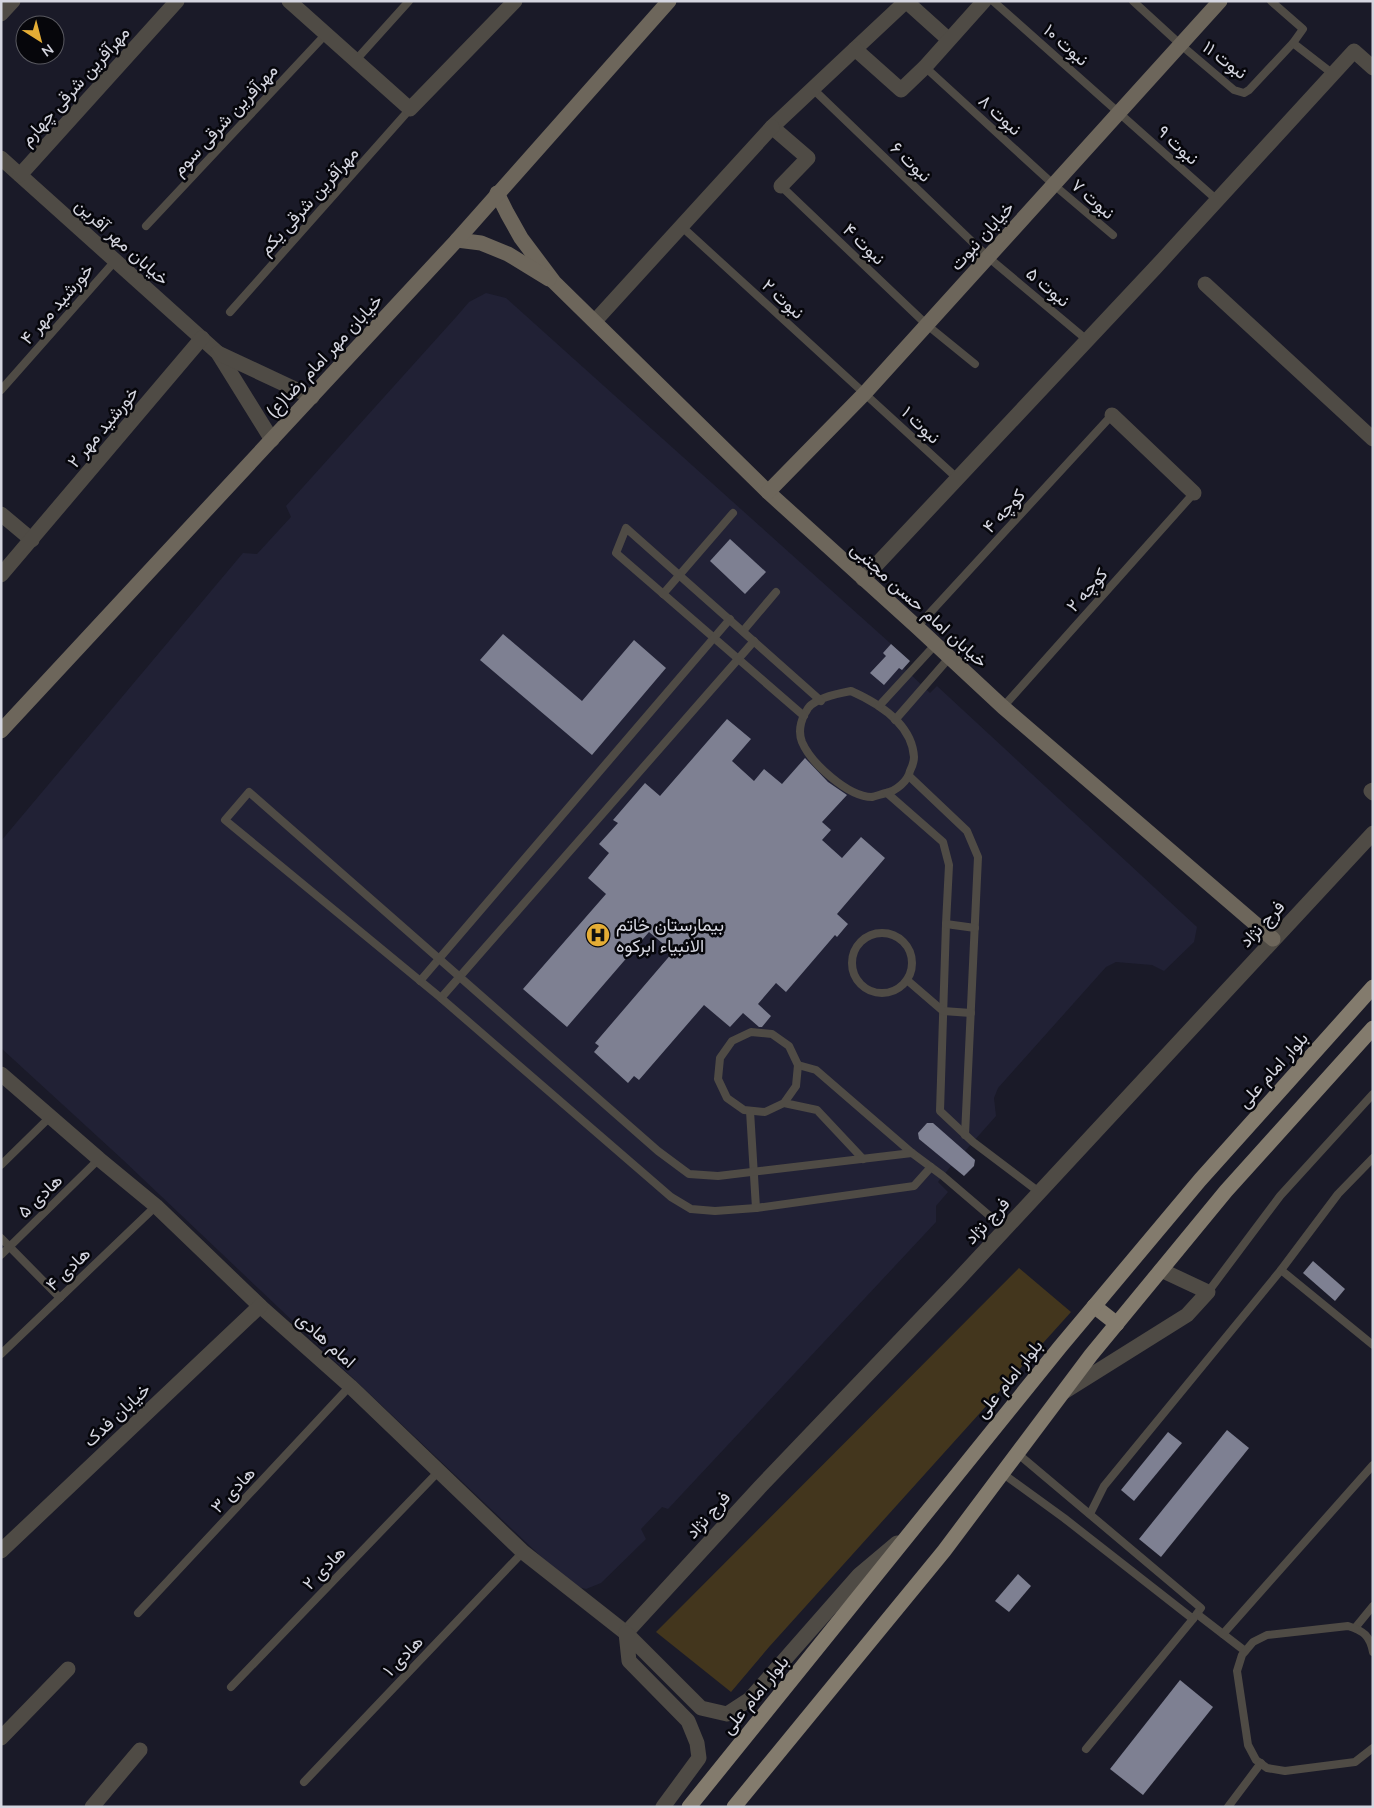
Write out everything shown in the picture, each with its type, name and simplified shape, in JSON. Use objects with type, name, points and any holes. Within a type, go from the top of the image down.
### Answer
[{"type":"main road","name":"بلوار امام علی","points":[[689,1807],[1094,1306],[1200,1180],[1373,987]]},
{"type":"main road","points":[[740,1805],[938,1558],[1117,1324],[1226,1191],[1373,1028]]},
{"type":"main road","points":[[1094,1306],[1117,1324]]},
{"type":"street","points":[[1,14],[13,1]]},
{"type":"street","name":"مهرآفرین شرقی چهارم","points":[[20,175],[177,1]]},
{"type":"street","points":[[289,1],[410,110],[515,1]]},
{"type":"street","name":"خیابان مهر امام رضا(ع)","points":[[1,731],[456,240],[669,1]]},
{"type":"street","points":[[855,49],[901,90],[925,67],[948,39],[984,1]]},
{"type":"street","name":"خیابان نبوت","points":[[768,492],[865,393],[1220,1]]},
{"type":"street","points":[[595,321],[772,127],[903,4],[908,3],[948,39]]},
{"type":"street","points":[[863,579],[1354,51],[1373,68]]},
{"type":"street","points":[[772,127],[808,158],[780,186]]},
{"type":"street","name":"خیابان مهر آفرین","points":[[1,158],[218,353],[272,440]]},
{"type":"street","name":"خیابان امام حسن مجتبی","points":[[497,193],[521,238],[554,282],[768,492],[1003,707],[1273,939]]},
{"type":"street","name":"خیابان امام حسن مجتبی","points":[[456,240],[480,243],[508,254],[554,282]]},
{"type":"street","points":[[1205,284],[1373,439]]},
{"type":"street","name":"خورشید مهر ۲","points":[[1,574],[32,540],[202,338]]},
{"type":"street","name":"خیابان مهر آفرین","points":[[218,353],[312,396]]},
{"type":"street","points":[[1112,415],[1194,493]]},
{"type":"street","points":[[1,514],[32,540]]},
{"type":"street","name":"فرج نژاد","points":[[626,1633],[760,1487],[1005,1229],[1373,833]]},
{"type":"street","name":"امام هادی","points":[[1,1075],[156,1206],[260,1306],[350,1386],[523,1552],[626,1633],[701,1708],[727,1714],[750,1699],[860,1574],[908,1534]]},
{"type":"street","points":[[1064,1392],[1187,1316],[1208,1292],[1161,1270]]},
{"type":"street","name":"خیابان فدک","points":[[1,1551],[260,1306]]},
{"type":"street","points":[[626,1633],[629,1661],[688,1722],[697,1743],[699,1758],[663,1807]]},
{"type":"street","points":[[1,1738],[68,1669]]},
{"type":"street","points":[[92,1807],[140,1750]]},
{"type":"lane","points":[[355,61],[409,1]]},
{"type":"lane","name":"نبوت ۱۰","points":[[993,1],[1119,112]]},
{"type":"lane","points":[[1133,1],[1181,45]]},
{"type":"lane","points":[[1271,1],[1303,29],[1293,43],[1333,74]]},
{"type":"lane","name":"مهرآفرین شرقی سوم","points":[[146,226],[325,35]]},
{"type":"lane","name":"نبوت ۱۱","points":[[1181,45],[1234,90],[1244,93],[1293,43]]},
{"type":"lane","name":"نبوت ۸","points":[[925,67],[1054,185]]},
{"type":"lane","name":"نبوت ۶","points":[[813,89],[989,258]]},
{"type":"lane","name":"مهرآفرین شرقی یکم","points":[[230,312],[410,110]]},
{"type":"lane","name":"نبوت ۹","points":[[1119,112],[1217,200]]},
{"type":"lane","name":"نبوت ۷","points":[[1054,185],[1113,235]]},
{"type":"lane","name":"نبوت ۴","points":[[780,186],[927,325],[975,364]]},
{"type":"lane","name":"نبوت ۲","points":[[681,226],[865,393]]},
{"type":"lane","name":"نبوت ۵","points":[[989,258],[1087,340]]},
{"type":"lane","name":"خورشید مهر ۴","points":[[1,390],[115,261]]},
{"type":"lane","name":"نبوت ۱","points":[[865,393],[957,478]]},
{"type":"lane","name":"کوچه ۴","points":[[917,627],[1112,415]]},
{"type":"lane","name":"کوچه ۲","points":[[1003,707],[1194,493]]},
{"type":"lane","points":[[663,594],[733,513]]},
{"type":"lane","points":[[804,716],[616,553],[626,528],[821,701]]},
{"type":"lane","points":[[743,631],[776,592]]},
{"type":"lane","points":[[420,982],[730,619]]},
{"type":"lane","points":[[441,998],[754,641]]},
{"type":"lane","points":[[879,706],[934,645]]},
{"type":"lane","points":[[895,720],[949,658]]},
{"type":"lane","points":[[852,691],[872,700],[879,706],[903,729],[911,742],[914,758],[909,776],[893,792],[871,797],[850,790],[833,780],[816,763],[802,742],[800,725],[809,707],[833,695],[852,691]]},
{"type":"lane","points":[[909,776],[967,830],[978,857],[964,1134]]},
{"type":"lane","points":[[912,1153],[718,1176],[689,1174],[658,1151],[249,792],[225,820],[441,998],[671,1197],[692,1209],[714,1211],[756,1208],[914,1186],[931,1167]]},
{"type":"lane","points":[[887,793],[943,842],[950,865],[946,924],[940,1111],[964,1134],[1039,1192]]},
{"type":"lane","points":[[946,924],[975,928]]},
{"type":"lane","points":[[885,932],[902,939],[911,954],[912,971],[907,980],[903,986],[887,994],[870,992],[856,981],[851,964],[855,947],[868,936],[885,932]]},
{"type":"lane","points":[[907,980],[943,1011],[971,1013]]},
{"type":"lane","points":[[751,1032],[772,1034],[789,1046],[798,1065],[796,1086],[784,1103],[765,1112],[750,1111],[744,1110],[727,1098],[718,1079],[720,1058],[732,1041],[751,1032]]},
{"type":"lane","points":[[798,1065],[816,1070],[912,1153],[943,1176],[1005,1229]]},
{"type":"lane","points":[[1208,1292],[1280,1196],[1373,1094]]},
{"type":"lane","points":[[784,1103],[817,1110],[863,1159]]},
{"type":"lane","points":[[750,1111],[756,1208]]},
{"type":"lane","points":[[1,1165],[50,1117]]},
{"type":"lane","points":[[1090,1514],[1104,1486],[1281,1270],[1338,1194],[1373,1158]]},
{"type":"lane","name":"هادی ۵","points":[[1,1255],[99,1159]]},
{"type":"lane","name":"هادی ۴","points":[[1,1354],[156,1206]]},
{"type":"lane","points":[[1,1238],[60,1298]]},
{"type":"lane","points":[[1281,1270],[1373,1345]]},
{"type":"lane","name":"هادی ۳","points":[[138,1613],[350,1386]]},
{"type":"lane","points":[[1017,1454],[1201,1608],[1086,1749]]},
{"type":"lane","points":[[1223,1634],[1373,1465]]},
{"type":"lane","name":"هادی ۲","points":[[231,1687],[438,1471]]},
{"type":"lane","points":[[1002,1474],[1064,1518],[1195,1617],[1223,1634],[1245,1651]]},
{"type":"lane","name":"هادی ۱","points":[[304,1782],[523,1552]]},
{"type":"lane","points":[[1355,1628],[1373,1606]]},
{"type":"lane","points":[[1373,1652],[1369,1636],[1361,1630],[1348,1626],[1267,1635],[1253,1642],[1245,1651],[1237,1671],[1248,1745],[1256,1760],[1267,1768],[1285,1771],[1355,1762],[1373,1748]]},
{"type":"lane","points":[[1228,1807],[1261,1763]]},
{"type":"shaded area","name":"بیمارستان خاتم الانبیاء ابرکوه","points":[[486,293],[506,298],[910,661],[904,668],[930,693],[937,686],[1197,927],[1194,942],[1164,971],[1152,965],[1116,962],[1106,967],[998,1088],[994,1098],[996,1116],[965,1151],[975,1160],[973,1166],[967,1174],[962,1174],[951,1166],[938,1182],[948,1192],[936,1206],[936,1222],[668,1509],[662,1507],[641,1529],[646,1539],[601,1583],[586,1589],[571,1585],[122,1159],[1,1048],[1,841],[243,553],[257,554],[291,517],[286,506],[469,302]]},
{"type":"shaded area","points":[[1019,1268],[1071,1312],[769,1647],[731,1692],[656,1632]]},
{"type":"building","points":[[730,539],[766,572],[745,594],[710,561]]},
{"type":"building","points":[[503,634],[582,701],[634,640],[666,668],[592,755],[480,660]]},
{"type":"building","points":[[891,644],[910,661],[902,670],[899,668],[884,685],[870,673],[886,656],[883,653]]},
{"type":"building","points":[[727,719],[751,739],[732,761],[754,781],[764,769],[782,784],[805,758],[828,782],[847,795],[822,822],[831,830],[822,840],[842,858],[861,837],[885,858],[837,914],[848,924],[837,937],[835,935],[786,992],[776,983],[758,1004],[771,1016],[762,1027],[759,1027],[743,1013],[730,1027],[704,1005],[639,1080],[634,1076],[628,1083],[594,1052],[599,1046],[595,1043],[673,952],[649,932],[567,1027],[523,989],[606,894],[588,878],[609,853],[599,844],[618,823],[613,820],[645,783],[660,796]]},
{"type":"building","points":[[927,1123],[933,1123],[975,1160],[974,1166],[964,1176],[919,1139],[918,1133]]},
{"type":"building","points":[[1313,1261],[1345,1289],[1335,1301],[1303,1273]]},
{"type":"building","points":[[1227,1430],[1249,1448],[1161,1557],[1139,1539]]},
{"type":"building","points":[[1168,1432],[1182,1443],[1134,1501],[1121,1490]]},
{"type":"building","points":[[1018,1574],[1031,1586],[1009,1612],[995,1601]]},
{"type":"building","points":[[1180,1680],[1213,1707],[1143,1795],[1110,1769]]},
{"type":"place","name":"بیمارستان خاتم الانبیاء ابرکوه","points":[[598,935]]}]
